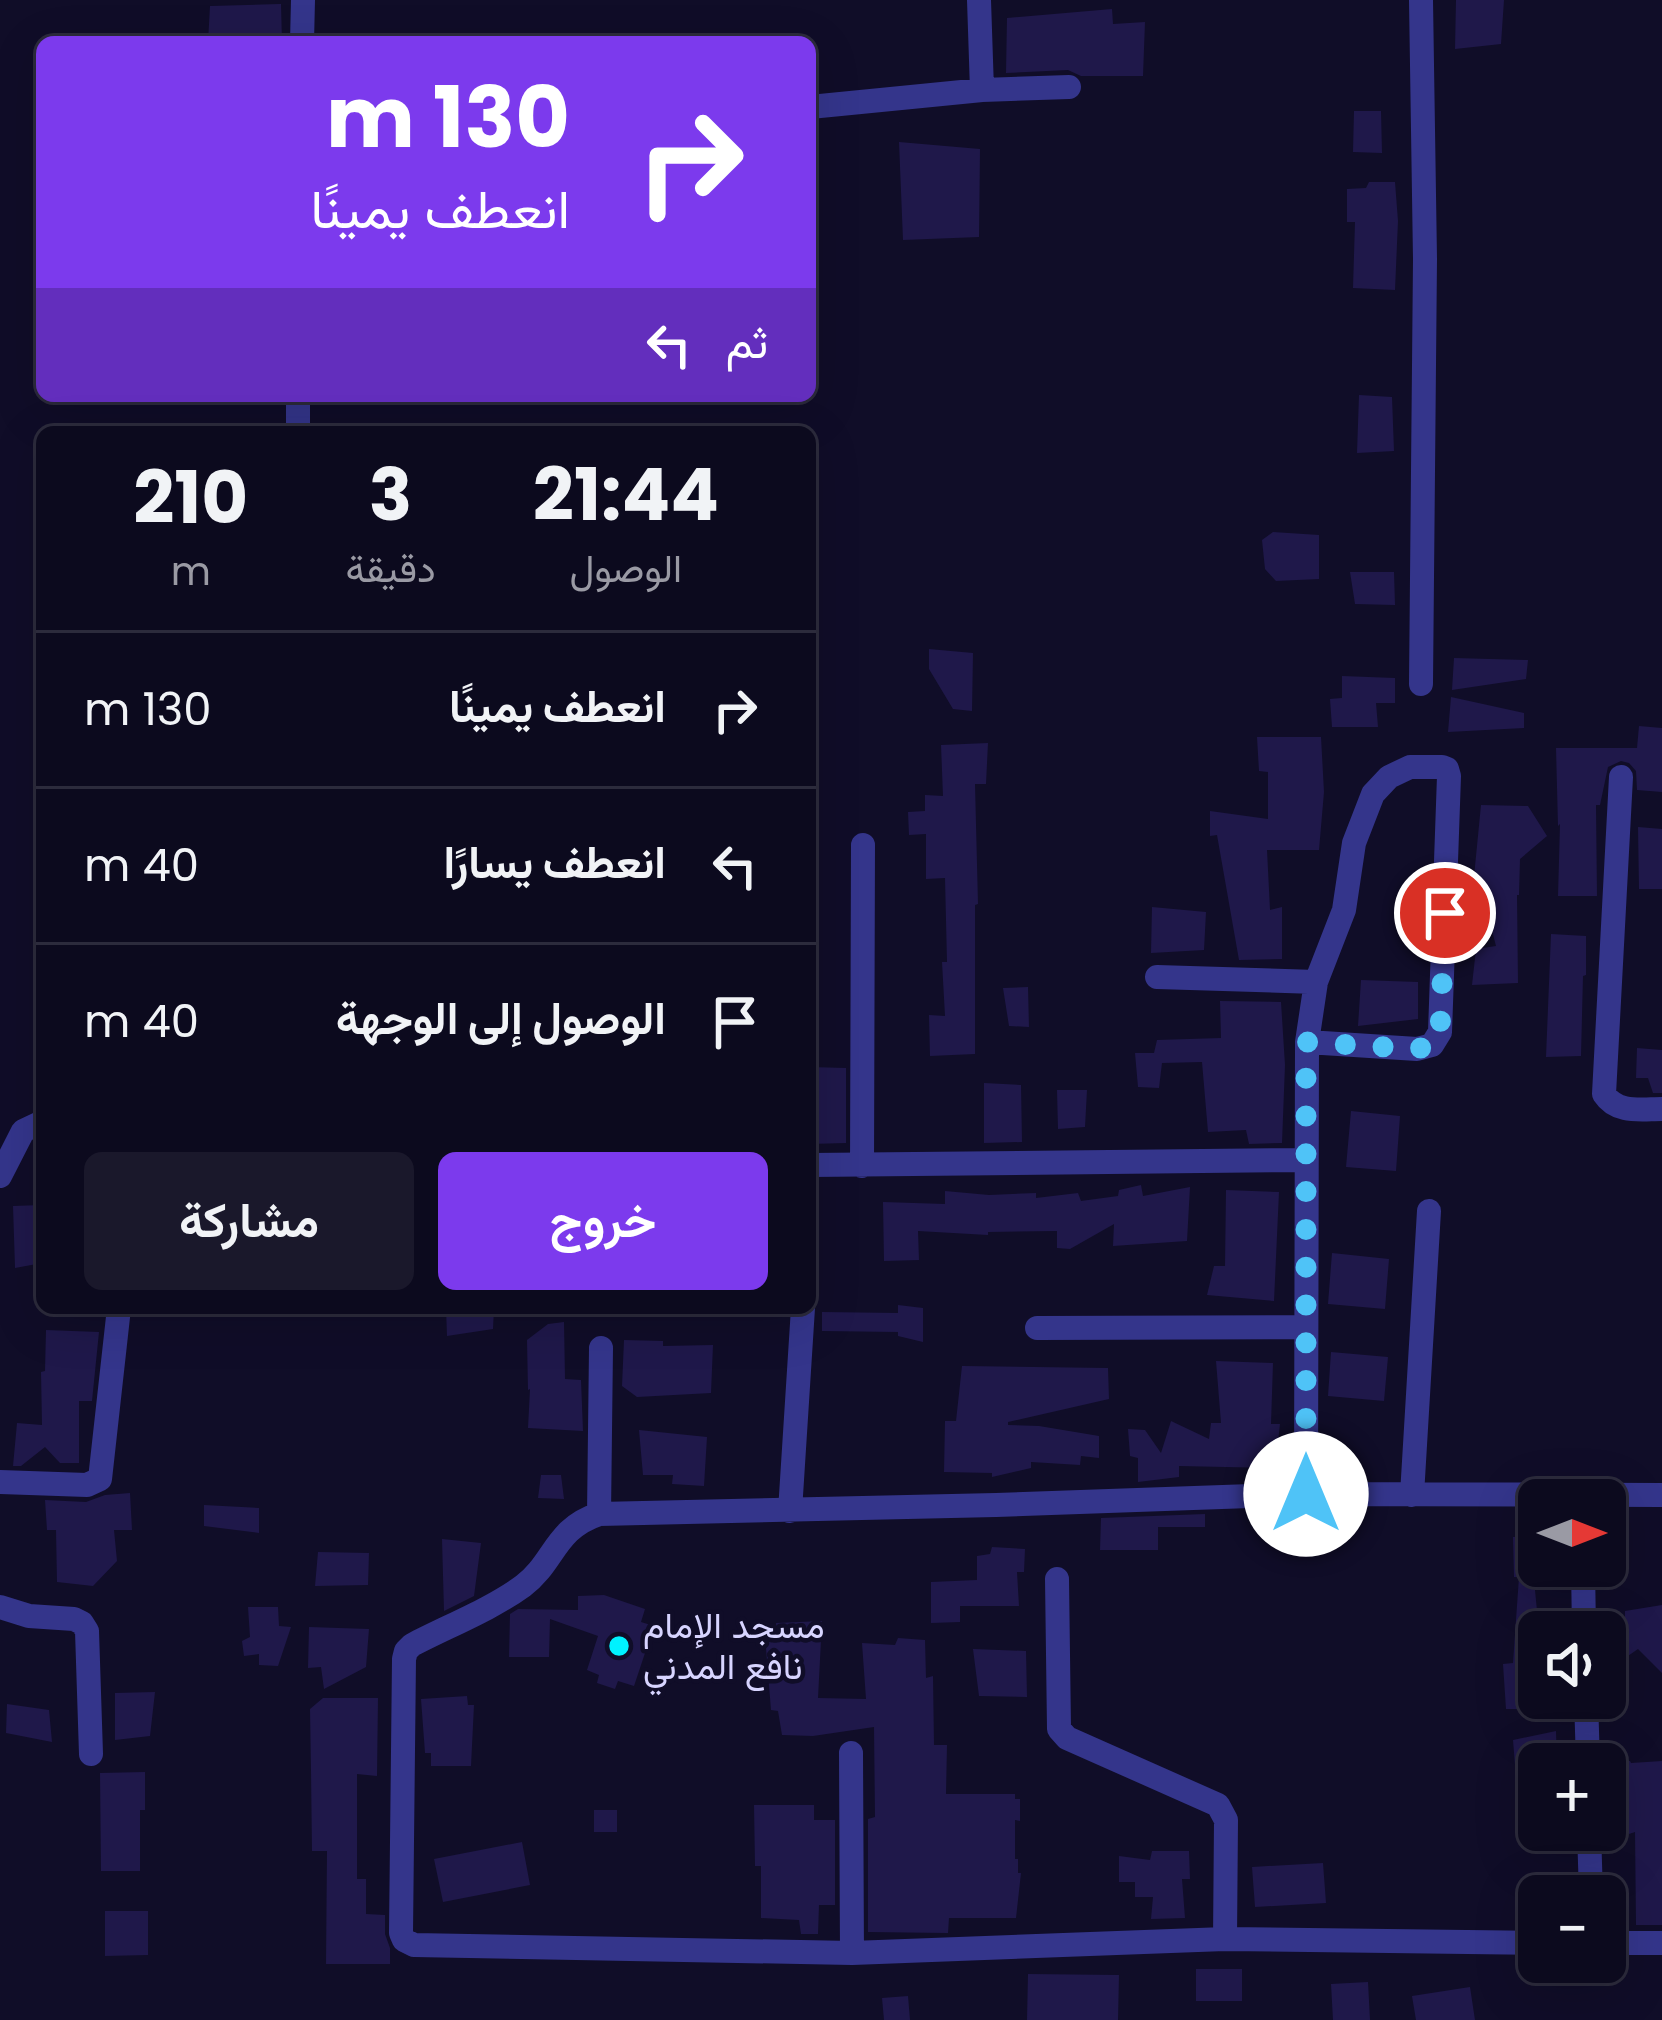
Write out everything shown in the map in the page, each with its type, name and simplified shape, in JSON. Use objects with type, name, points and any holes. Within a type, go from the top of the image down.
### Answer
[{"type":"street","points":[[302,36],[303,0]]},
{"type":"street","points":[[979,0],[982,90]]},
{"type":"street","points":[[1421,0],[1425,259],[1421,684]]},
{"type":"street","points":[[816,105],[982,90],[1069,88]]},
{"type":"street","points":[[1306,1042],[1417,1049],[1432,1045],[1440,1032],[1447,769],[1410,767],[1373,794],[1354,843],[1344,910],[1316,982],[1306,1042],[1306,1494]]},
{"type":"street","points":[[1621,777],[1604,1094],[1623,1109],[1662,1109]]},
{"type":"street","points":[[862,1166],[863,845]]},
{"type":"street","points":[[1157,977],[1316,982]]},
{"type":"street","points":[[0,1176],[23,1131],[36,1125]]},
{"type":"street","points":[[816,1165],[1306,1160]]},
{"type":"street","points":[[1412,1495],[1430,1211]]},
{"type":"street","points":[[0,1482],[87,1486],[100,1478],[118,1314]]},
{"type":"street","points":[[790,1511],[803,1314]]},
{"type":"street","points":[[1036,1328],[1306,1327]]},
{"type":"street","points":[[599,1514],[601,1348]]},
{"type":"street","points":[[1518,1942],[1225,1939],[852,1953],[414,1945],[401,1933],[406,1651],[530,1581],[580,1520],[599,1514],[1306,1494],[1662,1496]]},
{"type":"street","points":[[1058,1579],[1059,1729],[1067,1738],[1218,1805],[1226,1820],[1225,1939]]},
{"type":"street","points":[[0,1607],[29,1616],[74,1619],[87,1631],[92,1754]]},
{"type":"street","points":[[851,1753],[852,1953]]},
{"type":"street","points":[[1626,1943],[1662,1943]]},
{"type":"building","points":[[1456,0],[1504,0],[1501,44],[1455,49]]},
{"type":"building","points":[[281,4],[282,36],[208,36],[210,6]]},
{"type":"building","points":[[1112,9],[1113,24],[1145,22],[1143,76],[1081,76],[1068,70],[1006,73],[1007,18]]},
{"type":"building","points":[[1354,111],[1381,111],[1382,153],[1353,152]]},
{"type":"building","points":[[899,142],[980,149],[979,237],[903,240]]},
{"type":"building","points":[[1369,182],[1395,182],[1395,290],[1353,288],[1355,222],[1347,222],[1347,189],[1366,188]]},
{"type":"building","points":[[1359,395],[1392,397],[1394,451],[1357,453]]},
{"type":"building","points":[[1273,532],[1319,535],[1319,579],[1276,581],[1265,569],[1262,540]]},
{"type":"building","points":[[1350,572],[1394,572],[1395,605],[1355,604]]},
{"type":"building","points":[[929,649],[973,653],[972,711],[953,709],[929,669]]},
{"type":"building","points":[[1454,658],[1528,660],[1526,679],[1452,690]]},
{"type":"building","points":[[1342,676],[1395,678],[1395,703],[1376,703],[1378,727],[1332,727],[1330,699],[1342,698]]},
{"type":"building","points":[[1451,697],[1524,713],[1524,728],[1448,732]]},
{"type":"building","points":[[1639,726],[1662,728],[1662,792],[1637,790],[1636,771],[1629,763],[1608,767],[1600,805],[1596,805],[1597,896],[1558,896],[1556,748],[1637,748]]},
{"type":"building","points":[[1257,737],[1321,737],[1324,792],[1319,850],[1267,850],[1270,910],[1282,907],[1282,959],[1239,960],[1217,835],[1210,836],[1210,811],[1268,819],[1268,772],[1259,771]]},
{"type":"building","points":[[988,743],[986,784],[975,784],[975,1054],[930,1056],[929,1015],[945,1016],[945,878],[926,879],[926,834],[909,835],[908,812],[925,811],[925,795],[943,796],[941,745]]},
{"type":"building","points":[[1481,805],[1528,806],[1547,836],[1520,859],[1518,983],[1472,985],[1476,949],[1496,946],[1483,896],[1472,897]]},
{"type":"building","points":[[1638,827],[1662,829],[1662,889],[1639,889]]},
{"type":"building","points":[[1152,907],[1206,912],[1204,950],[1151,953]]},
{"type":"building","points":[[1403,912],[1425,914],[1425,932],[1403,935]]},
{"type":"building","points":[[1551,934],[1586,936],[1581,1056],[1546,1057]]},
{"type":"building","points":[[1361,980],[1418,982],[1418,1019],[1358,1026]]},
{"type":"building","points":[[1028,987],[1029,1027],[1009,1026],[1003,988]]},
{"type":"building","points":[[1220,1001],[1281,1002],[1282,1143],[1249,1144],[1246,1130],[1208,1132],[1202,1062],[1162,1063],[1159,1088],[1138,1087],[1135,1053],[1154,1053],[1157,1040],[1221,1038]]},
{"type":"building","points":[[1637,1048],[1662,1050],[1662,1093],[1653,1093],[1648,1078],[1636,1078]]},
{"type":"building","points":[[816,1067],[846,1068],[846,1143],[816,1144]]},
{"type":"building","points":[[984,1083],[1021,1085],[1022,1142],[984,1143]]},
{"type":"building","points":[[1057,1090],[1087,1090],[1085,1127],[1058,1129]]},
{"type":"building","points":[[1351,1111],[1400,1116],[1396,1171],[1346,1167]]},
{"type":"building","points":[[1141,1185],[1143,1196],[1190,1187],[1187,1241],[1113,1246],[1114,1224],[1070,1249],[1057,1248],[1057,1231],[988,1235],[918,1231],[919,1260],[884,1261],[883,1202],[945,1204],[945,1191],[1036,1193],[1036,1198],[1078,1193],[1081,1201],[1118,1196],[1119,1190]]},
{"type":"building","points":[[1226,1190],[1279,1192],[1274,1301],[1207,1295],[1214,1266],[1225,1266]]},
{"type":"building","points":[[36,1205],[36,1264],[15,1268],[13,1206]]},
{"type":"building","points":[[1332,1253],[1389,1259],[1385,1309],[1328,1304]]},
{"type":"building","points":[[898,1305],[923,1308],[923,1342],[898,1336],[898,1332],[822,1331],[822,1312],[898,1313]]},
{"type":"building","points":[[446,1314],[494,1314],[493,1329],[447,1336]]},
{"type":"building","points":[[564,1322],[565,1379],[581,1380],[583,1431],[528,1428],[527,1340],[548,1324]]},
{"type":"building","points":[[46,1330],[99,1332],[92,1401],[79,1401],[79,1463],[60,1463],[45,1447],[21,1466],[13,1466],[17,1423],[42,1425]]},
{"type":"building","points":[[624,1340],[663,1341],[663,1346],[713,1345],[711,1393],[637,1397],[622,1386]]},
{"type":"building","points":[[1331,1352],[1388,1357],[1384,1401],[1328,1396]]},
{"type":"building","points":[[1216,1361],[1273,1363],[1271,1424],[1280,1424],[1275,1468],[1179,1466],[1179,1477],[1138,1482],[1138,1458],[1130,1456],[1128,1429],[1145,1430],[1161,1453],[1171,1421],[1209,1439],[1211,1423],[1221,1423]]},
{"type":"building","points":[[962,1366],[1108,1368],[1109,1399],[1008,1422],[1099,1436],[1099,1458],[1081,1456],[1080,1465],[1031,1462],[1031,1468],[992,1477],[992,1473],[944,1472],[945,1421],[956,1421]]},
{"type":"building","points":[[639,1430],[707,1437],[704,1486],[672,1484],[673,1475],[643,1475]]},
{"type":"building","points":[[541,1475],[561,1475],[564,1499],[538,1498]]},
{"type":"building","points":[[130,1493],[132,1530],[114,1530],[117,1561],[93,1586],[57,1582],[56,1530],[47,1530],[45,1500],[86,1502]]},
{"type":"building","points":[[204,1505],[259,1508],[259,1533],[204,1526]]},
{"type":"building","points":[[1205,1514],[1205,1527],[1158,1527],[1158,1550],[1100,1550],[1101,1518]]},
{"type":"building","points":[[1513,1537],[1518,1537],[1518,1577],[1514,1577]]},
{"type":"building","points":[[442,1539],[481,1543],[474,1596],[444,1611]]},
{"type":"building","points":[[992,1547],[1025,1549],[1024,1572],[1017,1572],[1019,1606],[960,1606],[960,1622],[931,1623],[931,1582],[977,1580],[977,1556],[990,1554]]},
{"type":"building","points":[[318,1552],[369,1553],[368,1585],[315,1586]]},
{"type":"building","points":[[1518,1587],[1535,1587],[1537,1611],[1518,1611],[1518,1709],[1506,1709],[1503,1664],[1513,1663]]},
{"type":"building","points":[[604,1595],[645,1609],[641,1622],[654,1626],[634,1686],[618,1681],[615,1689],[597,1683],[599,1675],[587,1670],[598,1636],[550,1619],[549,1657],[509,1657],[510,1614],[518,1609],[578,1610],[578,1596]]},
{"type":"building","points":[[1662,1605],[1662,1673],[1638,1649],[1626,1657],[1625,1611]]},
{"type":"building","points":[[248,1607],[278,1607],[279,1626],[291,1627],[278,1666],[259,1665],[259,1654],[244,1656],[242,1641],[250,1637]]},
{"type":"building","points":[[822,1621],[818,1698],[866,1699],[862,1643],[925,1640],[926,1678],[933,1676],[934,1745],[947,1745],[946,1794],[1015,1794],[1020,1799],[1020,1821],[1015,1820],[1015,1859],[1021,1873],[1016,1918],[949,1918],[948,1933],[868,1932],[868,1819],[875,1817],[874,1727],[813,1736],[782,1735],[778,1711],[771,1710],[765,1636],[777,1635],[776,1623]]},
{"type":"building","points":[[309,1627],[369,1629],[366,1667],[324,1689],[321,1667],[308,1668]]},
{"type":"building","points":[[973,1649],[1026,1651],[1027,1697],[979,1696]]},
{"type":"building","points":[[155,1692],[150,1736],[115,1740],[115,1693]]},
{"type":"building","points":[[467,1696],[468,1705],[474,1705],[471,1766],[431,1766],[431,1753],[425,1753],[421,1699]]},
{"type":"building","points":[[323,1698],[378,1698],[377,1776],[357,1774],[357,1879],[366,1879],[366,1914],[385,1915],[390,1964],[326,1964],[327,1851],[312,1851],[310,1709]]},
{"type":"building","points":[[7,1704],[49,1710],[52,1742],[6,1733]]},
{"type":"building","points":[[1556,1731],[1556,1743],[1518,1743],[1518,1790],[1517,1790],[1513,1740]]},
{"type":"building","points":[[1626,1761],[1662,1761],[1662,1925],[1636,1925],[1635,1832],[1629,1834],[1626,1822]]},
{"type":"building","points":[[145,1772],[140,1871],[101,1871],[100,1773]]},
{"type":"building","points":[[754,1805],[814,1805],[814,1820],[835,1820],[835,1905],[819,1905],[818,1934],[801,1934],[799,1920],[761,1918]]},
{"type":"building","points":[[594,1810],[617,1810],[617,1832],[594,1832]]},
{"type":"building","points":[[522,1842],[530,1885],[443,1902],[434,1859]]},
{"type":"building","points":[[1152,1851],[1189,1851],[1190,1879],[1182,1879],[1185,1918],[1151,1919],[1153,1897],[1135,1897],[1135,1882],[1119,1882],[1119,1856],[1150,1860]]},
{"type":"building","points":[[1323,1863],[1326,1903],[1255,1907],[1252,1867]]},
{"type":"building","points":[[105,1911],[148,1911],[148,1955],[105,1956]]},
{"type":"building","points":[[1196,1969],[1242,1969],[1242,2001],[1196,2001]]},
{"type":"building","points":[[1028,1974],[1119,1975],[1118,2020],[1027,2020]]},
{"type":"building","points":[[1368,1982],[1370,2020],[1333,2020],[1331,1984]]},
{"type":"building","points":[[1470,1987],[1475,2020],[1416,2020],[1412,1996]]},
{"type":"building","points":[[908,1996],[910,2020],[884,2020],[882,1998]]},
{"type":"place","name":"مسجد الإمام نافع المدني","points":[[619,1646]]},
{"type":"route","points":[[1306,1494],[1306,1042],[1417,1049],[1432,1045],[1440,1032],[1445,913]]}]
